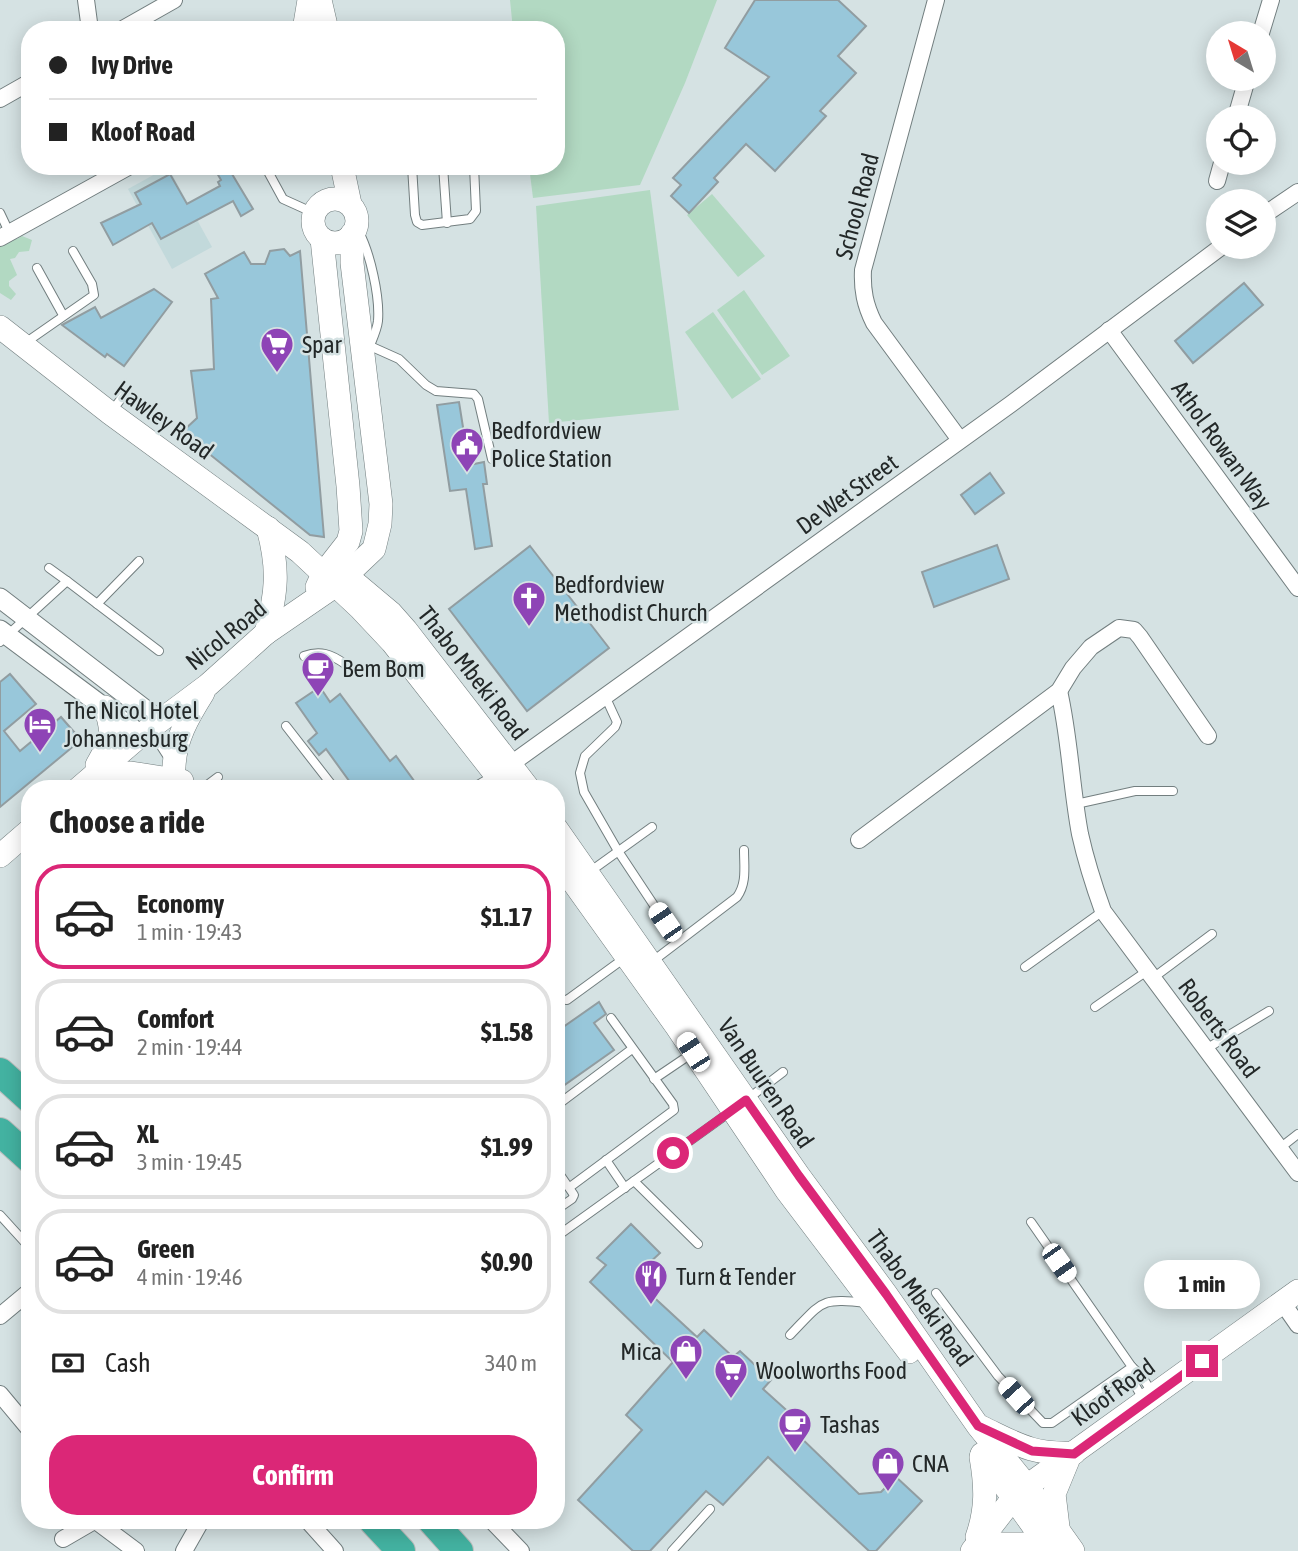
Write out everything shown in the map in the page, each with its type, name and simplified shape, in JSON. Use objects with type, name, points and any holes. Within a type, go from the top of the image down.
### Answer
[{"type":"highway","points":[[0,1072],[21,1090]]},
{"type":"highway","points":[[0,1132],[21,1151]]},
{"type":"highway","points":[[380,1529],[401,1551]]},
{"type":"highway","points":[[439,1529],[459,1551]]},
{"type":"main road","points":[[306,21],[309,0]]},
{"type":"main road","points":[[318,21],[319,0]]},
{"type":"main road","points":[[319,0],[325,21]]},
{"type":"main road","points":[[330,175],[352,262],[367,351],[381,504],[380,524],[365,602]]},
{"type":"main road","points":[[322,239],[341,242],[342,175]]},
{"type":"main road","points":[[334,574],[351,531],[322,239],[314,227],[341,215]]},
{"type":"main road","name":"Hawley Road","points":[[0,327],[22,344],[117,404],[268,528],[334,574]]},
{"type":"main road","points":[[348,486],[378,483]]},
{"type":"main road","points":[[266,634],[273,610],[276,580],[276,561],[268,528]]},
{"type":"main road","points":[[334,574],[374,549]]},
{"type":"main road","points":[[334,574],[365,602]]},
{"type":"main road","name":"Nicol Road","points":[[89,780],[153,733],[266,634],[310,602],[334,574]]},
{"type":"main road","name":"Thabo Mbeki Road","points":[[365,602],[406,630],[505,776]]},
{"type":"main road","points":[[186,780],[175,749],[181,731],[208,685]]},
{"type":"main road","points":[[87,780],[113,736],[105,707]]},
{"type":"main road","points":[[99,780],[139,774],[175,780]]},
{"type":"main road","points":[[0,856],[21,838]]},
{"type":"main road","points":[[565,846],[597,915],[639,960]]},
{"type":"main road","points":[[565,865],[582,879],[684,1023]]},
{"type":"main road","name":"Van Buuren Road","points":[[684,1023],[693,1052],[739,1105]]},
{"type":"main road","name":"Van Buuren Road","points":[[684,1023],[793,1183]]},
{"type":"main road","name":"Thabo Mbeki Road","points":[[793,1183],[1021,1492],[1053,1543],[1073,1551]]},
{"type":"main road","name":"Kloof Road","points":[[974,1548],[1021,1492],[1290,1297]]},
{"type":"main road","points":[[979,1438],[1032,1451],[1071,1455],[1054,1494],[1053,1543],[974,1548],[983,1519],[986,1494],[979,1438]]},
{"type":"street","points":[[86,0],[89,21]]},
{"type":"street","points":[[137,21],[174,0]]},
{"type":"street","name":"School Road","points":[[936,0],[862,281],[864,302],[874,323],[960,440]]},
{"type":"street","points":[[1265,21],[1271,0]]},
{"type":"street","points":[[0,99],[21,87]]},
{"type":"street","points":[[5,236],[114,175]]},
{"type":"street","points":[[1217,181],[1219,175]]},
{"type":"street","points":[[1276,207],[1298,192]]},
{"type":"street","name":"De Wet Street","points":[[505,776],[605,696],[960,440],[1206,258]]},
{"type":"street","name":"Athol Rowan Way","points":[[1108,330],[1298,589]]},
{"type":"street","points":[[0,598],[26,618],[153,733]]},
{"type":"street","points":[[859,840],[1059,691],[1077,662],[1091,647],[1119,628],[1128,628],[1140,637],[1208,736]]},
{"type":"street","points":[[2,636],[105,707],[153,733]]},
{"type":"street","name":"Roberts Road","points":[[1059,691],[1070,744],[1076,804],[1086,858],[1103,911],[1298,1172]]},
{"type":"street","points":[[1290,1297],[1298,1325]]},
{"type":"street","points":[[0,1316],[21,1299]]},
{"type":"street","points":[[0,1394],[21,1419]]},
{"type":"street","points":[[63,1539],[81,1529]]},
{"type":"street","points":[[106,1529],[136,1551]]},
{"type":"street","points":[[184,1551],[196,1529]]},
{"type":"street","points":[[315,1529],[335,1551]]},
{"type":"street","points":[[500,1529],[521,1551]]},
{"type":"lane","points":[[270,175],[283,199],[341,215]]},
{"type":"lane","points":[[412,175],[414,207],[417,222],[422,225],[447,223],[474,216],[474,175]]},
{"type":"lane","points":[[444,175],[447,223]]},
{"type":"lane","points":[[0,213],[5,236]]},
{"type":"lane","points":[[22,344],[94,295],[92,284],[73,251]]},
{"type":"lane","points":[[37,268],[64,315]]},
{"type":"lane","points":[[367,351],[399,359],[436,391],[474,394],[478,399],[492,459]]},
{"type":"lane","points":[[97,604],[139,561]]},
{"type":"lane","points":[[49,568],[159,650]]},
{"type":"lane","points":[[2,636],[67,582]]},
{"type":"lane","points":[[304,656],[316,652],[336,658],[345,664]]},
{"type":"lane","points":[[605,696],[617,722],[585,756],[580,773],[584,792],[618,851],[680,940]]},
{"type":"lane","points":[[286,726],[328,780]]},
{"type":"lane","points":[[153,733],[186,780]]},
{"type":"lane","points":[[199,780],[218,777]]},
{"type":"lane","points":[[1076,804],[1135,791],[1173,791]]},
{"type":"lane","points":[[582,879],[652,827]]},
{"type":"lane","points":[[565,1000],[680,940],[737,897],[742,890],[744,879],[744,850]]},
{"type":"lane","points":[[1025,967],[1103,911]]},
{"type":"lane","points":[[1095,1007],[1212,934]]},
{"type":"lane","points":[[1206,1049],[1269,1011]]},
{"type":"lane","points":[[569,1187],[673,1112],[673,1104],[611,1018]]},
{"type":"lane","points":[[565,1099],[632,1049]]},
{"type":"lane","points":[[654,1079],[693,1052]]},
{"type":"lane","points":[[565,1231],[783,1072]]},
{"type":"lane","points":[[1280,1148],[1298,1134]]},
{"type":"lane","points":[[606,1160],[625,1188]]},
{"type":"lane","points":[[565,1181],[574,1197],[565,1204]]},
{"type":"lane","points":[[634,1181],[698,1244]]},
{"type":"lane","points":[[0,1215],[21,1238]]},
{"type":"lane","points":[[1031,1222],[1132,1367],[1132,1380],[1149,1398]]},
{"type":"lane","points":[[936,1293],[998,1376],[1043,1423],[1052,1423],[1132,1367]]},
{"type":"lane","points":[[790,1335],[826,1301],[880,1299]]},
{"type":"lane","points":[[672,1551],[710,1509]]},
{"type":"shaded area","points":[[153,175],[172,175],[212,247],[172,269],[128,189]]},
{"type":"green space","points":[[510,0],[717,0],[685,83],[640,185],[533,198],[530,175],[565,175],[565,21],[512,21]]},
{"type":"green space","points":[[650,190],[679,410],[549,423],[536,206]]},
{"type":"green space","points":[[712,194],[765,256],[738,277],[687,215]]},
{"type":"green space","points":[[22,236],[32,240],[29,251],[19,252],[15,258],[10,259],[17,275],[9,281],[9,286],[16,294],[11,300],[0,293],[0,246],[11,238]]},
{"type":"green space","points":[[744,290],[790,356],[762,375],[717,310]]},
{"type":"green space","points":[[713,312],[761,379],[732,399],[685,332]]},
{"type":"building","points":[[755,0],[838,0],[866,26],[838,56],[856,73],[820,111],[826,116],[775,171],[746,144],[714,178],[718,182],[689,213],[671,196],[681,185],[673,178],[769,77],[725,48]]},
{"type":"building","points":[[168,175],[187,204],[220,186],[218,182],[221,180],[218,175],[233,175],[253,209],[241,216],[233,201],[161,239],[152,223],[113,245],[101,223],[141,204],[135,193]]},
{"type":"building","points":[[284,249],[290,256],[300,251],[324,537],[310,535],[182,432],[197,418],[191,371],[214,369],[211,299],[218,298],[205,274],[244,252],[251,264],[265,264],[270,251]]},
{"type":"building","points":[[1244,283],[1263,305],[1193,363],[1175,341]]},
{"type":"building","points":[[154,289],[172,302],[124,366],[107,354],[105,357],[62,325],[95,307],[101,318]]},
{"type":"building","name":"Bedfordview Police Station","points":[[459,402],[469,465],[484,462],[487,484],[483,484],[492,546],[475,549],[466,489],[450,491],[437,405]]},
{"type":"building","points":[[990,473],[1004,493],[975,514],[961,495]]},
{"type":"building","points":[[997,545],[1009,579],[934,607],[922,572]]},
{"type":"building","name":"Bedfordview Methodist Church","points":[[530,546],[609,648],[527,711],[449,609]]},
{"type":"building","name":"The Nicol Hotel Johannesburg","points":[[10,674],[36,704],[4,731],[20,751],[61,717],[81,740],[33,780],[21,780],[21,790],[0,807],[0,682]]},
{"type":"building","points":[[320,687],[330,702],[340,694],[390,761],[396,756],[413,780],[348,780],[326,749],[319,755],[308,741],[317,733],[296,703]]},
{"type":"building","points":[[599,1002],[606,1014],[594,1023],[614,1050],[565,1085],[565,1026]]},
{"type":"building","points":[[631,1224],[660,1253],[645,1267],[646,1290],[697,1337],[704,1330],[733,1357],[740,1351],[771,1380],[763,1389],[803,1425],[796,1433],[859,1494],[881,1492],[896,1477],[922,1501],[876,1551],[869,1551],[768,1457],[723,1505],[706,1491],[650,1551],[633,1551],[578,1500],[642,1430],[626,1415],[673,1362],[590,1282],[606,1265],[597,1258]]},
{"type":"place","name":"Spar","points":[[277,374]]},
{"type":"place","name":"Bedfordview Police Station","points":[[467,474]]},
{"type":"place","name":"Bedfordview Methodist Church","points":[[529,628]]},
{"type":"place","name":"Bem Bom","points":[[318,698]]},
{"type":"place","name":"The Nicol Hotel Johannesburg","points":[[40,754]]},
{"type":"place","name":"Turn & Tender","points":[[651,1306]]},
{"type":"place","name":"Mica","points":[[686,1381]]},
{"type":"place","name":"Woolworths Food","points":[[731,1400]]},
{"type":"place","name":"Tashas","points":[[795,1454]]},
{"type":"place","name":"CNA","points":[[888,1493]]},
{"type":"route","points":[[673,1153],[746,1100],[978,1426],[1032,1451],[1074,1454],[1202,1361]]}]
